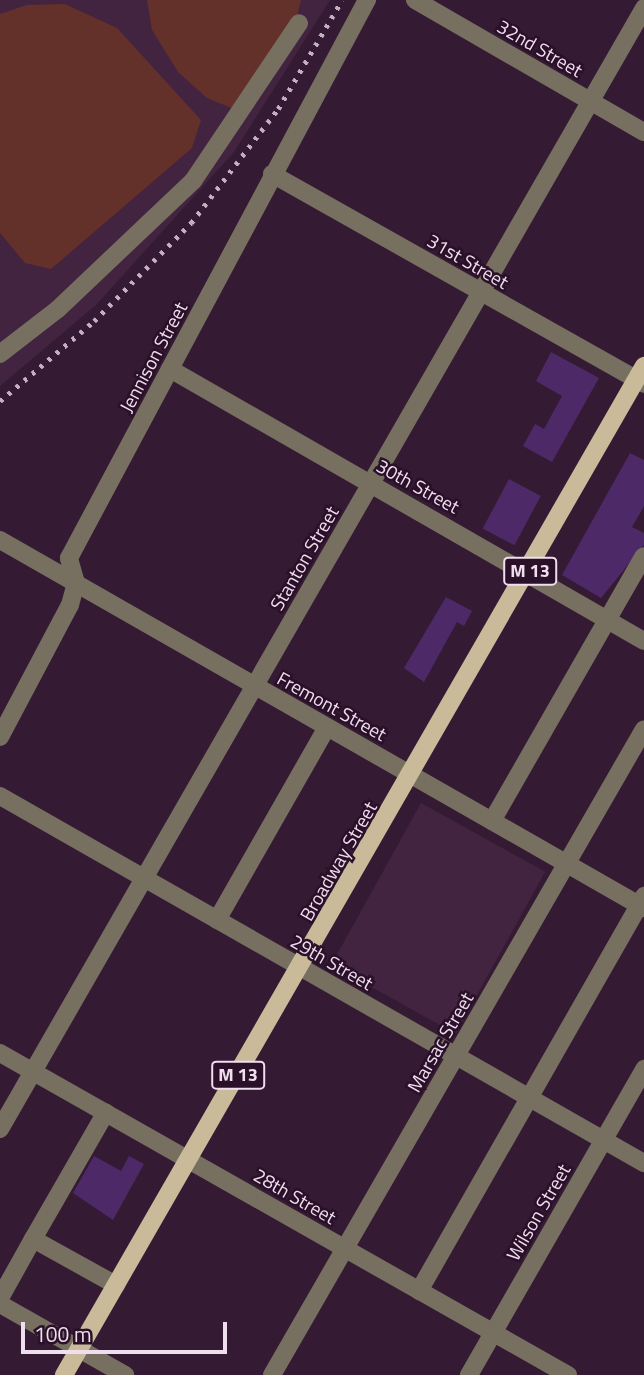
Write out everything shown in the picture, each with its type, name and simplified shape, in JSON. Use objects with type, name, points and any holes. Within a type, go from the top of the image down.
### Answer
[{"type":"main road","name":"Broadway Street","points":[[64,1375],[641,376]]},
{"type":"street","name":"Jennison Street","points":[[76,583],[69,558],[367,0]]},
{"type":"street","name":"32nd Street","points":[[415,0],[644,132]]},
{"type":"street","name":"Stanton Street","points":[[0,1129],[644,8]]},
{"type":"street","points":[[0,354],[105,267],[193,181],[299,23]]},
{"type":"street","name":"31st Street","points":[[272,174],[481,293],[641,376]]},
{"type":"street","name":"30th Street","points":[[170,369],[644,641]]},
{"type":"street","name":"Fremont Street","points":[[2,546],[76,583],[566,864],[642,903]]},
{"type":"street","points":[[492,821],[644,556]]},
{"type":"street","points":[[0,737],[76,583]]},
{"type":"street","points":[[217,920],[327,727]]},
{"type":"street","name":"Marsac Street","points":[[272,1375],[644,729]]},
{"type":"street","name":"29th Street","points":[[0,796],[644,1163]]},
{"type":"street","points":[[419,1291],[642,903]]},
{"type":"street","name":"28th Street","points":[[0,1053],[568,1375]]},
{"type":"street","name":"Wilson Street","points":[[469,1375],[644,1069]]},
{"type":"street","points":[[0,1298],[106,1112]]},
{"type":"street","points":[[33,1239],[116,1285]]},
{"type":"street","points":[[0,1304],[125,1375]]},
{"type":"shaded area","points":[[0,0],[330,0],[234,152],[96,305],[0,386]]},
{"type":"shaded area","points":[[147,0],[301,0],[296,20],[234,109],[207,98],[178,72],[152,30]]},
{"type":"shaded area","points":[[65,4],[117,28],[201,120],[192,148],[51,269],[25,263],[0,233],[0,14],[27,5]]},
{"type":"shaded area","points":[[421,803],[545,872],[456,1034],[331,965]]},
{"type":"building","points":[[551,352],[599,378],[552,462],[523,446],[535,424],[544,429],[562,396],[536,381]]},
{"type":"building","points":[[630,453],[644,460],[644,506],[632,527],[644,533],[644,545],[601,598],[562,575]]},
{"type":"building","points":[[509,479],[541,496],[514,545],[483,528]]},
{"type":"building","points":[[446,597],[472,611],[464,626],[457,622],[424,682],[404,668]]},
{"type":"building","points":[[94,1156],[121,1171],[129,1156],[144,1164],[113,1220],[73,1193]]},
{"type":"railway","points":[[0,401],[94,321],[191,223],[278,109],[342,0]]}]
